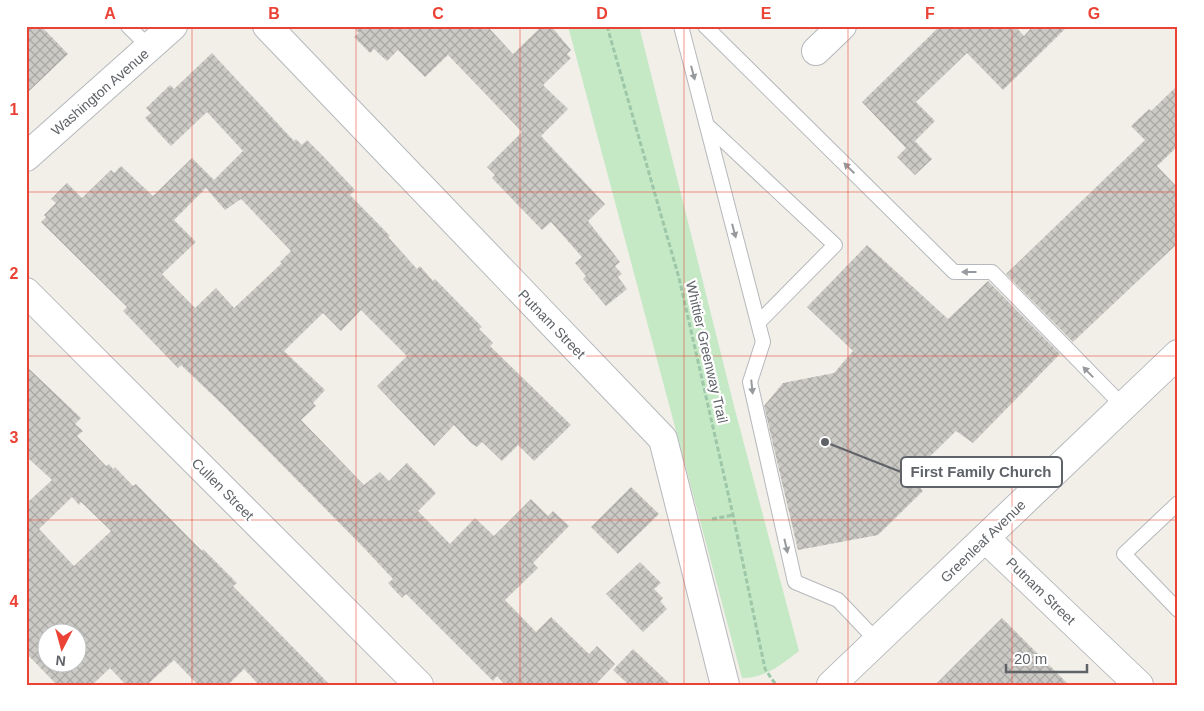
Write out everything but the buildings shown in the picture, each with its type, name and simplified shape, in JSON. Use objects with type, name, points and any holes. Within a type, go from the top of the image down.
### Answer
[{"type":"street","name":"Washington Avenue","points":[[26,157],[173,26]]},
{"type":"street","name":"Putnam Street","points":[[267,26],[663,439],[725,685]]},
{"type":"street","points":[[816,51],[842,26]]},
{"type":"street","name":"Cullen Street","points":[[26,292],[419,685]]},
{"type":"street","name":"Greenleaf Avenue","points":[[831,685],[1178,354]]},
{"type":"street","name":"Putnam Street","points":[[986,539],[1138,685]]},
{"type":"lane","points":[[128,26],[150,48]]},
{"type":"lane","points":[[681,26],[763,342],[750,382],[794,582],[838,600],[877,641]]},
{"type":"lane","points":[[705,26],[954,272],[992,272],[1124,406]]},
{"type":"lane","points":[[707,125],[835,245],[758,323]]},
{"type":"lane","points":[[1178,503],[1124,554],[1178,610]]},
{"type":"path","name":"Whittier Greenway Trail","points":[[608,26],[678,278],[733,515],[765,669],[776,685]]},
{"type":"green space","points":[[568,26],[639,26],[735,410],[799,651],[779,666],[758,676],[742,678]]},
{"type":"place","name":"First Family Church","points":[[825,442]]}]
